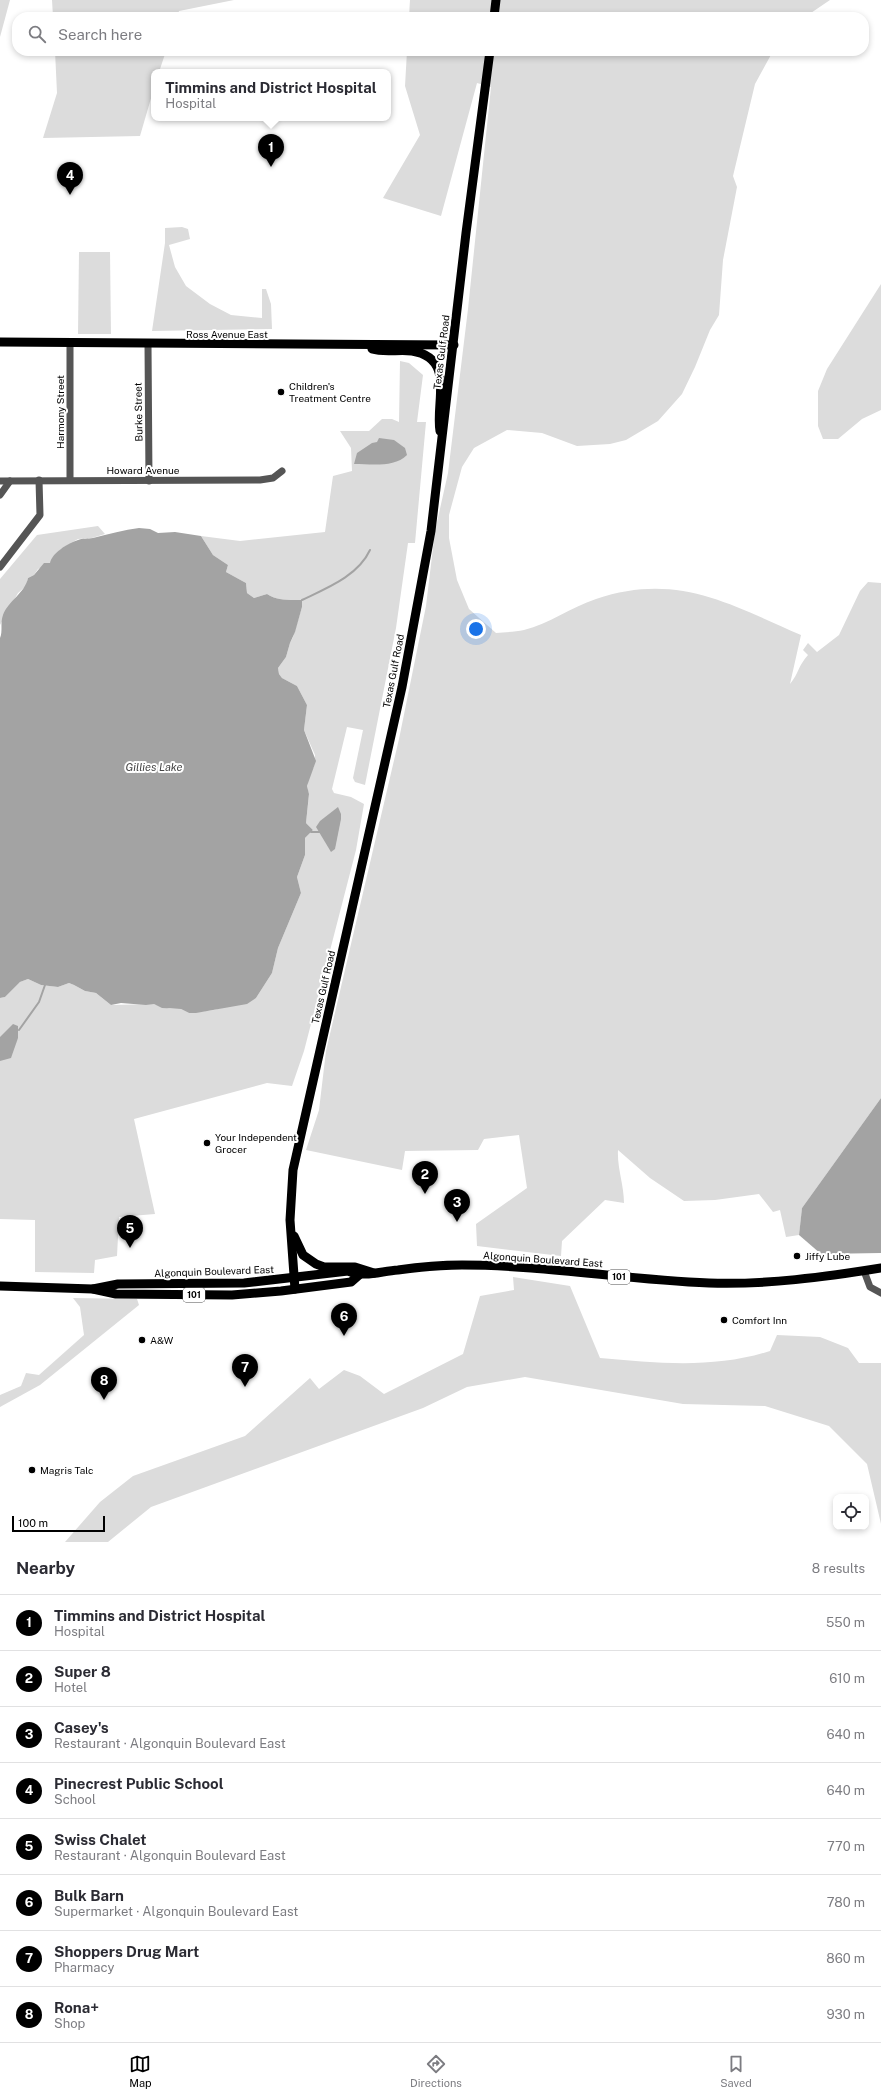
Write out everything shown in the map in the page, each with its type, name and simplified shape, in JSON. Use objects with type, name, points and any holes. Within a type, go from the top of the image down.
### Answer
[{"type":"main road","points":[[495,12],[496,0]]},
{"type":"main road","name":"Texas Gulf Road","points":[[295,1289],[291,1231],[291,1197],[294,1170],[402,687],[431,531],[466,234],[489,56]]},
{"type":"main road","name":"Ross Avenue East","points":[[0,342],[454,345]]},
{"type":"main road","points":[[358,344],[375,350],[419,353],[430,357],[437,364],[441,376],[438,420],[442,443]]},
{"type":"main road","points":[[291,1231],[303,1255],[316,1264],[324,1267],[355,1267],[375,1273]]},
{"type":"main road","name":"Algonquin Boulevard East","points":[[94,1289],[118,1284],[244,1283],[294,1279],[348,1271],[359,1275],[440,1266],[481,1266],[558,1270],[639,1279],[711,1283],[769,1281],[864,1270]]},
{"type":"main road","name":"101","points":[[864,1270],[881,1268]]},
{"type":"main road","name":"Algonquin Boulevard East","points":[[0,1286],[94,1289],[116,1294],[232,1295],[351,1282],[359,1275]]},
{"type":"street","name":"Harmony Street","points":[[70,343],[70,480]]},
{"type":"street","name":"Burke Street","points":[[148,344],[149,481]]},
{"type":"street","name":"Howard Avenue","points":[[0,481],[260,480],[273,478],[282,470]]},
{"type":"street","points":[[0,567],[40,515],[39,480]]},
{"type":"street","points":[[0,495],[10,481]]},
{"type":"street","points":[[864,1270],[870,1287],[881,1292]]},
{"type":"shaded area","points":[[0,0],[10,0],[0,37]]},
{"type":"shaded area","points":[[52,0],[234,0],[179,12],[53,12]]},
{"type":"shaded area","points":[[410,0],[830,0],[812,12],[409,12]]},
{"type":"shaded area","points":[[55,56],[164,56],[160,69],[151,69],[151,98],[140,136],[43,138],[57,93]]},
{"type":"shaded area","points":[[407,56],[770,56],[755,84],[733,176],[737,187],[723,260],[719,315],[710,330],[682,394],[658,421],[626,440],[610,444],[577,446],[542,433],[507,430],[474,448],[462,467],[449,515],[449,538],[457,580],[469,609],[496,633],[521,631],[551,620],[587,602],[625,592],[652,589],[677,590],[702,595],[726,603],[801,635],[790,684],[808,655],[803,650],[808,643],[817,652],[839,635],[860,591],[868,582],[881,583],[881,1098],[802,1208],[799,1235],[786,1237],[780,1210],[773,1212],[759,1194],[715,1200],[684,1201],[650,1178],[618,1150],[624,1203],[605,1200],[562,1241],[561,1256],[477,1246],[476,1224],[527,1188],[519,1135],[484,1139],[478,1150],[405,1151],[402,1170],[306,1150],[319,1110],[326,1051],[399,739],[426,606],[435,531],[448,473],[468,309],[491,87],[477,83],[441,216],[383,198],[420,135],[405,86]]},
{"type":"shaded area","points":[[182,227],[188,229],[190,239],[169,245],[175,267],[186,286],[210,304],[231,315],[262,318],[262,289],[266,289],[271,304],[272,329],[152,331],[165,243],[165,228]]},
{"type":"shaded area","points":[[79,252],[110,252],[111,334],[78,334]]},
{"type":"shaded area","points":[[881,284],[881,410],[862,419],[838,439],[823,439],[818,426],[818,391],[827,369]]},
{"type":"shaded area","points":[[400,361],[409,363],[423,375],[417,422],[426,422],[415,543],[408,543],[396,628],[365,785],[355,782],[353,778],[363,730],[347,727],[332,789],[334,793],[351,797],[364,804],[356,850],[304,1051],[292,1086],[267,1083],[134,1119],[155,1214],[119,1217],[117,1256],[95,1260],[94,1273],[35,1272],[35,1220],[0,1219],[0,998],[5,997],[20,982],[28,979],[41,985],[58,987],[69,983],[85,991],[96,993],[111,1005],[154,1004],[170,1009],[181,1009],[189,1013],[214,1010],[256,998],[272,973],[278,948],[301,893],[297,877],[305,855],[305,838],[313,830],[306,823],[309,795],[307,786],[311,770],[314,767],[315,755],[304,730],[307,705],[297,686],[282,678],[279,674],[278,668],[286,657],[302,607],[302,600],[279,599],[267,594],[254,598],[247,593],[246,583],[226,572],[228,565],[213,555],[201,536],[240,541],[325,532],[333,476],[352,471],[351,448],[340,431],[369,431],[382,419],[392,419],[399,422]]},
{"type":"shaded area","points":[[98,526],[105,534],[92,538],[78,539],[64,547],[56,553],[50,564],[38,569],[34,575],[28,578],[26,586],[18,593],[0,625],[0,579],[37,535]]},
{"type":"shaded area","points":[[513,1277],[570,1286],[600,1358],[664,1363],[728,1360],[749,1357],[770,1351],[777,1335],[820,1337],[848,1348],[859,1363],[881,1363],[881,1524],[867,1464],[829,1426],[765,1406],[683,1404],[525,1377],[467,1387],[423,1408],[151,1507],[108,1542],[65,1542],[100,1502],[133,1476],[245,1436],[310,1378],[319,1389],[344,1370],[360,1376],[384,1394],[463,1354],[480,1296],[514,1290]]},
{"type":"shaded area","points":[[73,1298],[137,1299],[139,1305],[40,1385],[0,1407],[0,1395],[21,1386],[26,1373],[39,1375],[84,1335],[80,1307]]},
{"type":"water","points":[[379,438],[394,440],[405,448],[407,455],[396,462],[389,464],[354,464],[357,453],[372,443],[377,442]]},
{"type":"water","name":"Gillies Lake","points":[[139,528],[150,529],[158,533],[175,532],[201,536],[213,555],[228,565],[226,572],[246,583],[247,593],[254,598],[267,594],[279,599],[302,600],[302,607],[295,632],[286,657],[278,668],[279,674],[282,678],[297,686],[307,705],[304,730],[316,761],[307,786],[309,794],[306,823],[313,830],[305,838],[305,855],[297,877],[301,893],[278,948],[272,973],[256,998],[247,1004],[196,1013],[189,1013],[181,1009],[162,1008],[154,1004],[146,1005],[121,1003],[111,1005],[96,993],[85,991],[69,983],[58,987],[41,985],[28,979],[20,982],[5,997],[0,998],[0,638],[3,615],[5,610],[24,588],[28,578],[34,575],[44,563],[50,563],[51,559],[57,552],[65,546],[80,539],[93,538]]},
{"type":"water","points":[[338,807],[341,814],[341,819],[335,849],[331,852],[316,827],[320,821]]},
{"type":"water","points":[[13,1024],[18,1026],[18,1038],[11,1058],[0,1061],[0,1037]]},
{"type":"water","points":[[881,1098],[881,1253],[821,1254],[799,1235],[802,1208]]},
{"type":"waterway","points":[[302,600],[331,586],[350,574],[365,559],[370,550]]},
{"type":"waterway","points":[[311,832],[320,832]]},
{"type":"waterway","points":[[19,1030],[39,1002],[45,985]]},
{"type":"place","name":"Timmins and District Hospital","points":[[271,167]]},
{"type":"place","name":"Pinecrest Public School","points":[[70,195]]},
{"type":"place","name":"Children's Treatment Centre","points":[[281,392]]},
{"type":"place","name":"Your Independent Grocer","points":[[207,1143]]},
{"type":"place","name":"Super 8","points":[[425,1194]]},
{"type":"place","name":"Casey's","points":[[457,1222]]},
{"type":"place","name":"Swiss Chalet","points":[[130,1248]]},
{"type":"place","name":"Jiffy Lube","points":[[797,1256]]},
{"type":"place","name":"Comfort Inn","points":[[724,1320]]},
{"type":"place","name":"Bulk Barn","points":[[344,1336]]},
{"type":"place","name":"A&W","points":[[142,1340]]},
{"type":"place","name":"Shoppers Drug Mart","points":[[245,1387]]},
{"type":"place","name":"Rona+","points":[[104,1400]]},
{"type":"place","name":"Magris Talc","points":[[32,1470]]}]
